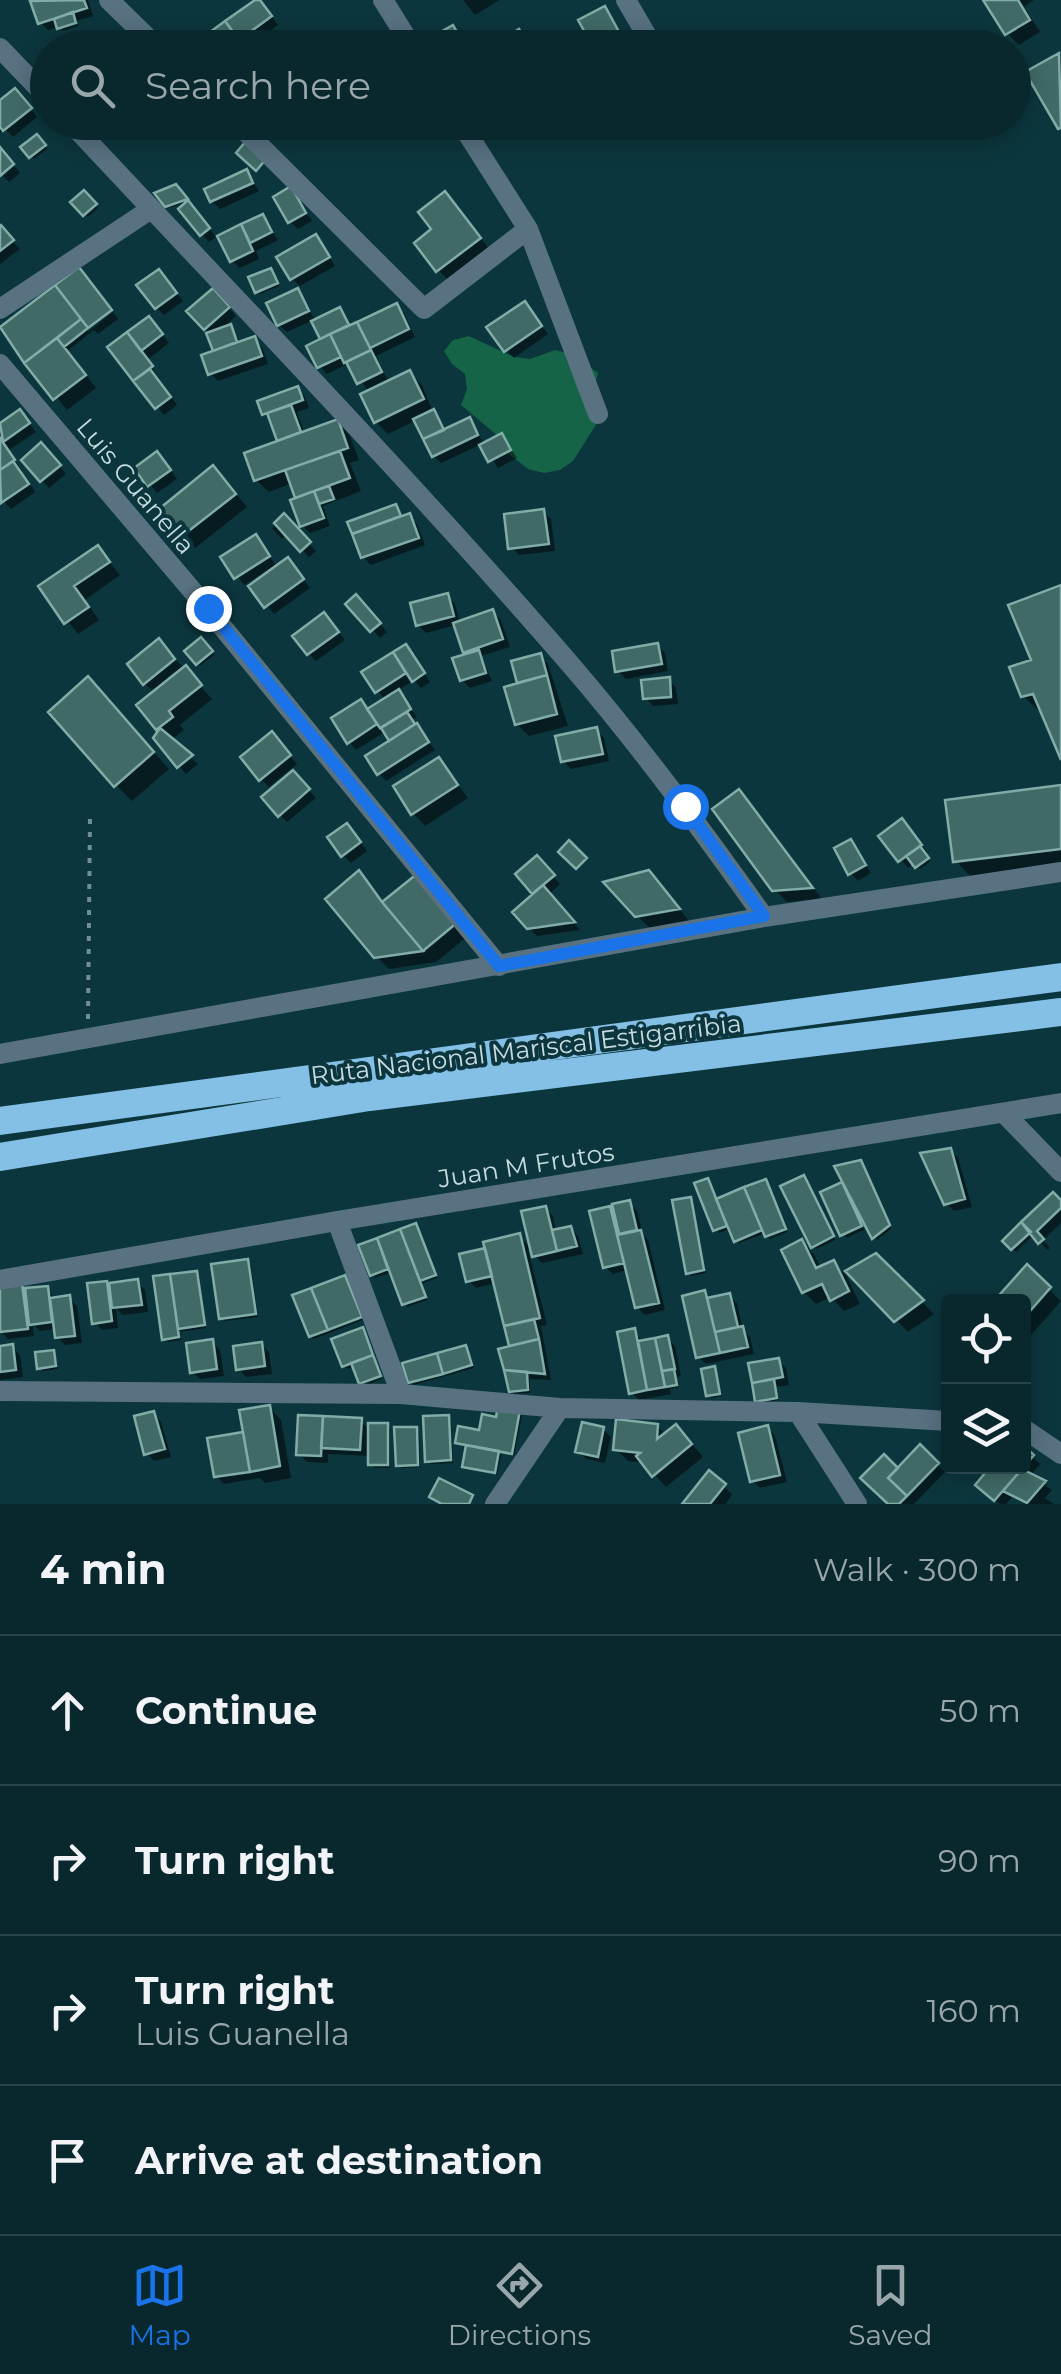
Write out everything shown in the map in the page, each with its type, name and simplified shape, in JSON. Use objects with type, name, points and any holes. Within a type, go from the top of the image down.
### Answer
[{"type":"highway","name":"Ruta Nacional Mariscal Estigarribia","points":[[0,1121],[1061,977]]},
{"type":"highway","name":"Ruta Nacional Mariscal Estigarribia","points":[[0,1157],[369,1097],[1061,1012]]},
{"type":"street","points":[[109,0],[140,30]]},
{"type":"street","points":[[382,0],[401,30]]},
{"type":"street","points":[[626,0],[644,30]]},
{"type":"street","points":[[0,48],[30,79]]},
{"type":"street","points":[[87,140],[572,666],[685,806],[764,916]]},
{"type":"street","points":[[254,140],[424,309],[528,228]]},
{"type":"street","points":[[472,140],[528,228],[598,414]]},
{"type":"street","points":[[0,309],[151,209]]},
{"type":"street","name":"Luis Guanella","points":[[0,364],[208,608],[499,966]]},
{"type":"street","points":[[0,1054],[764,916],[1061,872]]},
{"type":"street","name":"Juan M Frutos","points":[[0,1280],[1061,1103]]},
{"type":"street","points":[[1004,1113],[1061,1172]]},
{"type":"street","points":[[337,1221],[401,1394]]},
{"type":"street","points":[[0,1390],[401,1394],[560,1408],[798,1412],[941,1420]]},
{"type":"street","points":[[495,1504],[560,1408]]},
{"type":"street","points":[[798,1412],[858,1504]]},
{"type":"street","points":[[1031,1434],[1061,1454]]},
{"type":"path","points":[[88,1038],[90,817]]},
{"type":"green space","points":[[469,336],[514,357],[530,359],[555,350],[571,354],[598,373],[594,388],[599,420],[573,461],[560,470],[544,473],[528,469],[504,450],[498,436],[461,405],[467,389],[465,374],[444,351],[453,340]]},
{"type":"building","points":[[84,0],[87,8],[38,24],[30,1]]},
{"type":"building","points":[[255,0],[260,0],[272,16],[253,30],[232,30],[225,21]]},
{"type":"building","points":[[983,0],[1018,0],[1030,20],[1013,30],[1002,30]]},
{"type":"building","points":[[605,6],[618,30],[584,30],[578,20]]},
{"type":"building","points":[[73,12],[76,23],[57,29],[54,19]]},
{"type":"building","points":[[225,21],[232,30],[213,30]]},
{"type":"building","points":[[1059,53],[1061,128],[1058,129],[1031,82],[1031,69]]},
{"type":"building","points":[[15,88],[30,110],[3,131],[0,100]]},
{"type":"building","points":[[30,139],[42,140],[46,145],[29,158],[20,147]]},
{"type":"building","points":[[246,141],[266,159],[256,171],[236,153]]},
{"type":"building","points":[[0,147],[14,164],[0,176]]},
{"type":"building","points":[[247,169],[253,183],[210,202],[204,189]]},
{"type":"building","points":[[176,184],[188,199],[165,207],[154,193]]},
{"type":"building","points":[[291,186],[306,213],[288,223],[273,197]]},
{"type":"building","points":[[84,190],[97,204],[83,216],[70,202]]},
{"type":"building","points":[[445,191],[481,238],[436,272],[414,243],[431,229],[418,212]]},
{"type":"building","points":[[188,200],[210,228],[200,236],[178,209]]},
{"type":"building","points":[[263,214],[272,232],[250,243],[241,224]]},
{"type":"building","points":[[241,224],[253,251],[230,262],[217,236]]},
{"type":"building","points":[[0,226],[14,240],[0,251]]},
{"type":"building","points":[[316,234],[330,257],[290,280],[276,257]]},
{"type":"building","points":[[79,267],[112,310],[88,328],[55,285]]},
{"type":"building","points":[[271,268],[278,283],[255,293],[248,277]]},
{"type":"building","points":[[159,269],[177,293],[155,309],[136,285]]},
{"type":"building","points":[[55,285],[81,319],[24,363],[0,327]]},
{"type":"building","points":[[213,288],[230,307],[204,330],[186,311]]},
{"type":"building","points":[[298,288],[309,311],[277,326],[266,303]]},
{"type":"building","points":[[525,301],[542,326],[504,352],[486,327]]},
{"type":"building","points":[[397,303],[409,329],[370,348],[357,322]]},
{"type":"building","points":[[340,307],[349,325],[320,339],[311,321]]},
{"type":"building","points":[[149,316],[163,334],[141,351],[127,332]]},
{"type":"building","points":[[81,319],[88,328],[64,347],[57,338]]},
{"type":"building","points":[[357,322],[371,350],[344,363],[330,334]]},
{"type":"building","points":[[231,324],[237,342],[213,351],[206,333]]},
{"type":"building","points":[[127,332],[153,366],[133,381],[107,347]]},
{"type":"building","points":[[330,334],[341,357],[317,368],[306,346]]},
{"type":"building","points":[[255,336],[262,356],[208,375],[201,355]]},
{"type":"building","points":[[57,338],[86,375],[53,400],[24,363]]},
{"type":"building","points":[[371,350],[382,372],[357,384],[346,362]]},
{"type":"building","points":[[150,369],[171,397],[155,409],[133,381]]},
{"type":"building","points":[[410,370],[424,399],[374,423],[360,394]]},
{"type":"building","points":[[298,386],[303,400],[262,415],[257,401]]},
{"type":"building","points":[[291,405],[301,432],[277,441],[267,413]]},
{"type":"building","points":[[20,409],[30,423],[3,442],[0,423]]},
{"type":"building","points":[[434,409],[444,430],[423,439],[413,419]]},
{"type":"building","points":[[470,417],[478,435],[432,457],[423,439]]},
{"type":"building","points":[[338,419],[348,448],[254,481],[244,453]]},
{"type":"building","points":[[502,433],[511,450],[488,462],[479,445]]},
{"type":"building","points":[[0,438],[15,460],[0,470]]},
{"type":"building","points":[[41,442],[61,465],[40,482],[21,460]]},
{"type":"building","points":[[157,451],[171,470],[147,487],[134,468]]},
{"type":"building","points":[[340,451],[350,478],[295,498],[285,470]]},
{"type":"building","points":[[13,461],[29,484],[1,503],[0,470]]},
{"type":"building","points":[[213,465],[236,494],[181,537],[159,509]]},
{"type":"building","points":[[329,486],[334,499],[319,504],[314,491]]},
{"type":"building","points":[[314,491],[324,518],[300,527],[290,500]]},
{"type":"building","points":[[396,504],[401,516],[352,534],[347,522]]},
{"type":"building","points":[[544,509],[549,544],[508,549],[504,514]]},
{"type":"building","points":[[284,513],[311,542],[300,552],[274,523]]},
{"type":"building","points":[[410,513],[419,538],[361,558],[352,534]]},
{"type":"building","points":[[256,534],[270,556],[234,579],[220,557]]},
{"type":"building","points":[[98,545],[110,562],[74,586],[89,607],[64,624],[38,586]]},
{"type":"building","points":[[288,557],[304,579],[264,608],[248,586]]},
{"type":"building","points":[[1061,585],[1061,760],[1033,694],[1021,697],[1009,667],[1031,660],[1008,605]]},
{"type":"building","points":[[448,593],[454,616],[416,626],[410,603]]},
{"type":"building","points":[[356,594],[381,623],[370,632],[345,604]]},
{"type":"building","points":[[493,609],[503,639],[463,653],[453,623]]},
{"type":"building","points":[[324,612],[339,632],[307,655],[292,636]]},
{"type":"building","points":[[201,637],[213,651],[196,665],[184,651]]},
{"type":"building","points":[[159,638],[175,659],[143,685],[127,664]]},
{"type":"building","points":[[658,643],[662,664],[615,672],[612,651]]},
{"type":"building","points":[[406,644],[425,673],[412,682],[393,652]]},
{"type":"building","points":[[479,650],[486,673],[460,681],[452,658]]},
{"type":"building","points":[[393,652],[406,673],[375,693],[361,672]]},
{"type":"building","points":[[541,653],[547,675],[517,683],[511,661]]},
{"type":"building","points":[[186,665],[202,685],[169,711],[173,717],[156,730],[136,705]]},
{"type":"building","points":[[547,675],[557,714],[515,725],[504,687]]},
{"type":"building","points":[[88,676],[154,752],[114,787],[48,712]]},
{"type":"building","points":[[670,677],[671,697],[643,699],[641,680]]},
{"type":"building","points":[[399,689],[411,709],[380,728],[367,709]]},
{"type":"building","points":[[361,699],[377,724],[347,744],[331,718]]},
{"type":"building","points":[[407,712],[415,724],[389,741],[381,728]]},
{"type":"building","points":[[417,723],[429,742],[377,775],[365,756]]},
{"type":"building","points":[[597,727],[603,754],[561,762],[555,736]]},
{"type":"building","points":[[160,728],[193,755],[177,768],[153,738]]},
{"type":"building","points":[[272,731],[291,755],[259,781],[240,757]]},
{"type":"building","points":[[439,757],[458,785],[411,815],[393,786]]},
{"type":"building","points":[[293,770],[310,789],[278,817],[261,797]]},
{"type":"building","points":[[1061,785],[1061,849],[953,862],[945,800]]},
{"type":"building","points":[[739,789],[813,888],[772,891],[712,809]]},
{"type":"building","points":[[902,818],[922,845],[898,862],[878,836]]},
{"type":"building","points":[[347,823],[361,842],[341,857],[327,837]]},
{"type":"building","points":[[851,839],[866,865],[848,875],[834,848]]},
{"type":"building","points":[[569,840],[587,858],[576,869],[558,852]]},
{"type":"building","points":[[920,846],[929,858],[915,868],[906,856]]},
{"type":"building","points":[[537,855],[555,875],[532,894],[515,874]]},
{"type":"building","points":[[359,870],[423,951],[374,958],[325,899]]},
{"type":"building","points":[[649,870],[680,909],[635,917],[603,882]]},
{"type":"building","points":[[418,873],[459,921],[423,951],[382,902]]},
{"type":"building","points":[[543,885],[575,922],[527,929],[512,912]]},
{"type":"building","points":[[951,1148],[965,1199],[944,1205],[920,1153]]},
{"type":"building","points":[[861,1160],[890,1225],[872,1239],[834,1166]]},
{"type":"building","points":[[804,1175],[834,1236],[811,1248],[780,1186]]},
{"type":"building","points":[[708,1178],[727,1226],[713,1231],[694,1183]]},
{"type":"building","points":[[766,1179],[786,1229],[765,1237],[744,1187]]},
{"type":"building","points":[[842,1182],[862,1226],[840,1236],[820,1192]]},
{"type":"building","points":[[744,1187],[762,1230],[734,1242],[716,1199]]},
{"type":"building","points":[[1053,1192],[1061,1200],[1061,1208],[1037,1231],[1044,1239],[1038,1244],[1021,1222]]},
{"type":"building","points":[[691,1197],[704,1270],[686,1274],[672,1200]]},
{"type":"building","points":[[630,1200],[637,1230],[619,1234],[612,1204]]},
{"type":"building","points":[[546,1206],[557,1251],[532,1257],[521,1211]]},
{"type":"building","points":[[610,1206],[624,1263],[603,1268],[589,1211]]},
{"type":"building","points":[[1021,1222],[1031,1232],[1011,1250],[1002,1241]]},
{"type":"building","points":[[416,1223],[436,1275],[420,1281],[400,1229]]},
{"type":"building","points":[[571,1226],[577,1246],[557,1251],[552,1230]]},
{"type":"building","points":[[400,1229],[426,1297],[402,1305],[377,1238]]},
{"type":"building","points":[[641,1230],[659,1303],[635,1308],[617,1235]]},
{"type":"building","points":[[520,1233],[540,1318],[504,1326],[483,1242]]},
{"type":"building","points":[[377,1238],[388,1269],[370,1276],[358,1245]]},
{"type":"building","points":[[802,1239],[816,1268],[834,1260],[849,1291],[830,1301],[822,1284],[802,1293],[781,1250]]},
{"type":"building","points":[[485,1248],[492,1276],[466,1282],[459,1254]]},
{"type":"building","points":[[876,1253],[924,1300],[894,1322],[845,1271]]},
{"type":"building","points":[[248,1259],[256,1314],[219,1319],[211,1264]]},
{"type":"building","points":[[1027,1264],[1051,1287],[1031,1310],[1031,1294],[1000,1294]]},
{"type":"building","points":[[197,1271],[205,1325],[178,1329],[170,1274]]},
{"type":"building","points":[[170,1274],[179,1337],[162,1340],[153,1276]]},
{"type":"building","points":[[345,1275],[362,1317],[328,1330],[311,1288]]},
{"type":"building","points":[[138,1279],[142,1305],[112,1308],[109,1283]]},
{"type":"building","points":[[107,1281],[112,1321],[92,1324],[87,1283]]},
{"type":"building","points":[[22,1284],[28,1329],[0,1332],[0,1287]]},
{"type":"building","points":[[48,1286],[52,1322],[29,1325],[25,1288]]},
{"type":"building","points":[[311,1288],[328,1330],[309,1337],[292,1295]]},
{"type":"building","points":[[705,1290],[720,1353],[696,1358],[682,1296]]},
{"type":"building","points":[[730,1293],[738,1327],[715,1332],[707,1298]]},
{"type":"building","points":[[70,1295],[75,1336],[55,1338],[50,1298]]},
{"type":"building","points":[[534,1319],[539,1339],[509,1346],[504,1326]]},
{"type":"building","points":[[743,1326],[748,1347],[720,1353],[715,1332]]},
{"type":"building","points":[[363,1327],[373,1355],[342,1367],[331,1339]]},
{"type":"building","points":[[635,1328],[647,1390],[629,1394],[617,1332]]},
{"type":"building","points":[[668,1335],[675,1369],[662,1371],[655,1338]]},
{"type":"building","points":[[655,1338],[665,1387],[647,1390],[638,1341]]},
{"type":"building","points":[[213,1339],[217,1369],[190,1373],[186,1343]]},
{"type":"building","points":[[539,1339],[545,1374],[504,1370],[498,1349]]},
{"type":"building","points":[[262,1342],[265,1366],[236,1370],[233,1346]]},
{"type":"building","points":[[13,1344],[16,1370],[0,1372],[0,1346]]},
{"type":"building","points":[[466,1345],[472,1365],[443,1374],[437,1353]]},
{"type":"building","points":[[54,1350],[56,1366],[37,1369],[35,1352]]},
{"type":"building","points":[[437,1353],[443,1374],[408,1383],[402,1363]]},
{"type":"building","points":[[373,1355],[381,1376],[359,1384],[351,1363]]},
{"type":"building","points":[[779,1358],[783,1377],[752,1383],[748,1363]]},
{"type":"building","points":[[715,1366],[720,1394],[706,1396],[701,1369]]},
{"type":"building","points":[[674,1369],[677,1385],[665,1387],[662,1371]]},
{"type":"building","points":[[504,1370],[527,1372],[528,1390],[509,1392]]},
{"type":"building","points":[[774,1379],[777,1398],[755,1402],[752,1383]]},
{"type":"building","points":[[270,1405],[280,1466],[250,1472],[239,1410]]},
{"type":"building","points":[[498,1406],[520,1410],[512,1454],[455,1443],[458,1426],[479,1430],[482,1414],[496,1417]]},
{"type":"building","points":[[154,1411],[165,1449],[144,1455],[134,1416]]},
{"type":"building","points":[[298,1415],[323,1416],[321,1456],[296,1455]]},
{"type":"building","points":[[449,1415],[451,1460],[425,1462],[423,1416]]},
{"type":"building","points":[[323,1416],[362,1418],[360,1450],[321,1448]]},
{"type":"building","points":[[616,1419],[658,1424],[657,1439],[676,1424],[692,1444],[652,1477],[636,1456],[640,1453],[613,1450]]},
{"type":"building","points":[[582,1422],[604,1427],[598,1457],[575,1452]]},
{"type":"building","points":[[368,1423],[388,1423],[388,1465],[368,1465]]},
{"type":"building","points":[[768,1425],[780,1475],[750,1482],[738,1433]]},
{"type":"building","points":[[394,1427],[417,1427],[418,1465],[396,1466]]},
{"type":"building","points":[[243,1432],[250,1472],[214,1477],[207,1438]]},
{"type":"building","points":[[920,1444],[939,1463],[907,1496],[888,1478]]},
{"type":"building","points":[[466,1445],[499,1451],[495,1473],[462,1467]]},
{"type":"building","points":[[884,1454],[898,1468],[888,1478],[907,1496],[899,1504],[888,1504],[860,1478]]},
{"type":"building","points":[[709,1470],[726,1484],[710,1504],[682,1504]]},
{"type":"building","points":[[984,1474],[1017,1474],[994,1501],[975,1485]]},
{"type":"building","points":[[1018,1474],[1031,1474],[1046,1481],[1027,1503],[1003,1491]]},
{"type":"building","points":[[439,1478],[473,1495],[469,1504],[442,1504],[429,1497]]},
{"type":"route","points":[[208,608],[499,966],[764,916],[685,806]]}]
